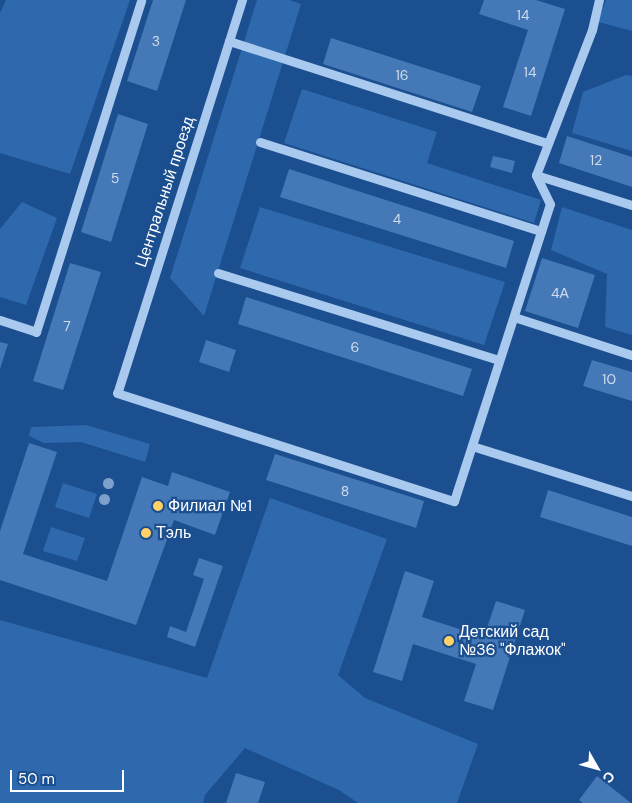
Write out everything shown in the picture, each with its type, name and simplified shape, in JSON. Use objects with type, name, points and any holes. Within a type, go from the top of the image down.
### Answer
[{"type":"street","points":[[0,320],[36,332],[141,0]]},
{"type":"street","name":"Центральный проезд","points":[[242,0],[117,393],[454,501],[472,446]]},
{"type":"street","points":[[599,0],[592,30],[546,143],[536,175],[550,204],[472,446],[632,496]]},
{"type":"street","points":[[229,41],[546,143]]},
{"type":"street","points":[[260,142],[541,232]]},
{"type":"street","points":[[536,175],[632,205]]},
{"type":"street","points":[[218,273],[500,360]]},
{"type":"street","points":[[514,317],[632,356]]},
{"type":"shaded area","points":[[6,0],[130,0],[70,174],[0,153],[0,13]]},
{"type":"shaded area","points":[[257,0],[289,0],[301,4],[204,316],[170,278]]},
{"type":"shaded area","points":[[606,0],[632,0],[632,31],[598,22]]},
{"type":"shaded area","points":[[626,75],[632,76],[632,151],[572,133],[583,92]]},
{"type":"shaded area","points":[[302,89],[437,132],[427,163],[541,200],[534,223],[284,143]]},
{"type":"shaded area","points":[[22,202],[57,218],[26,305],[0,297],[0,229]]},
{"type":"shaded area","points":[[260,207],[505,282],[484,345],[240,268]]},
{"type":"shaded area","points":[[562,207],[632,230],[632,335],[605,327],[607,274],[551,250]]},
{"type":"shaded area","points":[[86,425],[150,444],[145,462],[81,442],[44,443],[29,436],[31,427]]},
{"type":"shaded area","points":[[63,483],[97,494],[89,518],[55,507]]},
{"type":"shaded area","points":[[270,498],[387,539],[338,675],[365,698],[478,744],[457,803],[358,803],[339,790],[245,748],[205,795],[203,803],[0,803],[0,620],[207,678]]},
{"type":"shaded area","points":[[51,527],[85,538],[77,561],[43,551]]},
{"type":"building","points":[[153,0],[186,0],[157,91],[127,81]]},
{"type":"building","points":[[484,0],[536,0],[565,9],[531,116],[503,107],[528,30],[479,14]]},
{"type":"building","points":[[331,38],[481,86],[472,112],[323,64]]},
{"type":"building","points":[[118,114],[148,124],[111,242],[81,232]]},
{"type":"building","points":[[567,136],[632,157],[632,187],[559,163]]},
{"type":"building","points":[[493,156],[515,161],[512,173],[490,167]]},
{"type":"building","points":[[289,169],[514,241],[506,268],[280,197]]},
{"type":"building","points":[[542,258],[595,275],[578,328],[525,311]]},
{"type":"building","points":[[70,263],[101,272],[63,390],[33,381]]},
{"type":"building","points":[[246,297],[472,369],[463,396],[238,324]]},
{"type":"building","points":[[206,340],[236,350],[229,372],[199,362]]},
{"type":"building","points":[[0,342],[8,344],[0,369]]},
{"type":"building","points":[[592,360],[632,372],[632,401],[583,386]]},
{"type":"building","name":"Тэль","points":[[29,443],[57,452],[23,554],[107,581],[142,477],[168,486],[172,472],[230,492],[215,535],[174,520],[136,625],[0,580],[0,531]]},
{"type":"building","points":[[275,454],[424,501],[416,528],[266,480]]},
{"type":"building","points":[[548,490],[632,517],[632,546],[540,517]]},
{"type":"building","points":[[199,558],[223,566],[195,647],[167,637],[170,626],[186,632],[204,579],[193,575]]},
{"type":"building","name":"Детский сад №36 \"Флажок\"","points":[[405,571],[434,581],[422,617],[484,637],[496,601],[525,610],[493,710],[464,701],[476,664],[413,644],[402,681],[373,672]]},
{"type":"building","points":[[236,773],[265,782],[258,803],[226,803]]},
{"type":"building","points":[[597,776],[631,803],[583,803],[579,800]]},
{"type":"place","name":"Филиал №1","points":[[158,506]]},
{"type":"place","name":"Тэль","points":[[146,533]]},
{"type":"place","name":"Детский сад №36 \"Флажок\"","points":[[449,641]]}]
